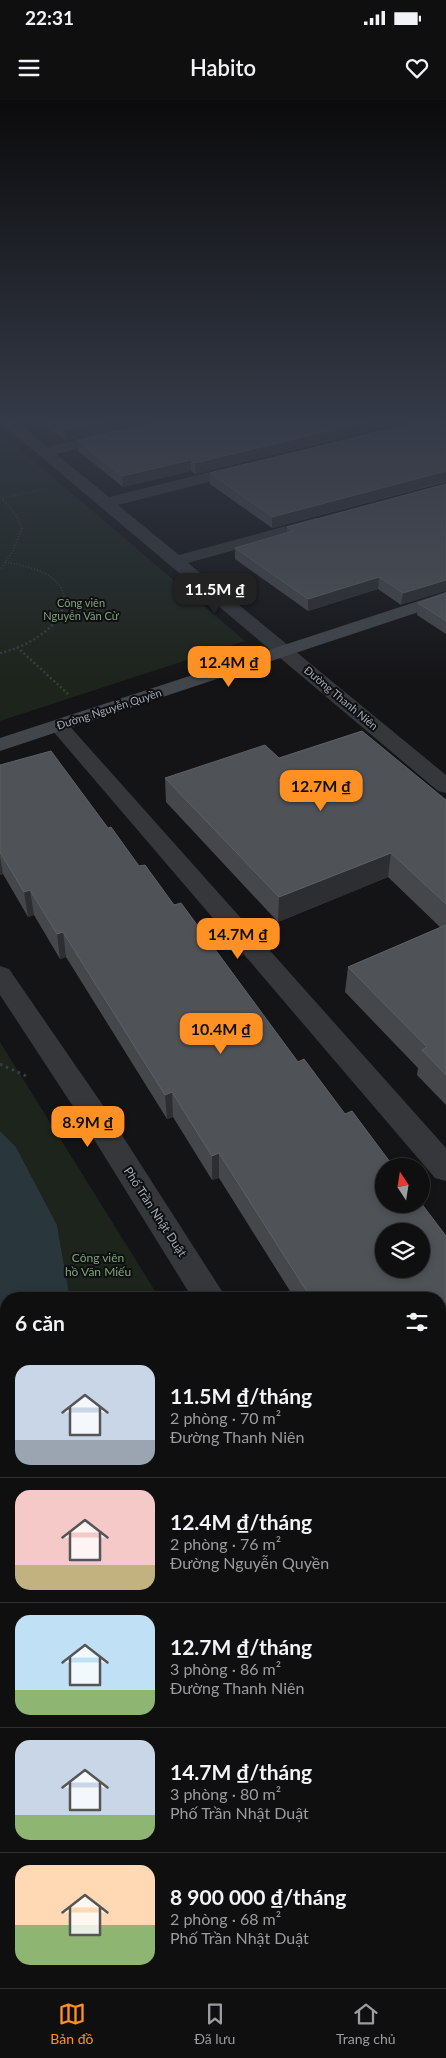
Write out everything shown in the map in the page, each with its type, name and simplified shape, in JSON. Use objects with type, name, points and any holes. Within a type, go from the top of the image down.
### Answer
[{"type":"street","name":"Đường Thanh Niên","points":[[110,507],[286,651],[446,786]]},
{"type":"street","points":[[176,561],[340,516]]},
{"type":"street","name":"Đường Nguyễn Quyền","points":[[0,745],[446,597]]},
{"type":"street","points":[[60,726],[446,1169]]},
{"type":"street","points":[[424,767],[446,758]]},
{"type":"street","name":"Phố Trần Nhật Duật","points":[[0,975],[92,1112],[207,1292]]},
{"type":"path","points":[[0,570],[13,551],[22,528],[16,515],[9,507]]},
{"type":"path","points":[[0,653],[17,647],[51,627],[62,614],[64,594],[57,582],[44,573],[5,562]]},
{"type":"path","points":[[17,647],[68,694]]},
{"type":"path","points":[[0,1064],[34,1079]]},
{"type":"green space","name":"Công viên Nguyễn Văn Cừ","points":[[0,507],[88,507],[245,641],[0,721]]},
{"type":"green space","name":"Công viên hồ Văn Miếu","points":[[0,1042],[156,1292],[69,1292],[57,1225],[16,1147],[0,1131]]},
{"type":"shaded area","points":[[0,1131],[16,1147],[57,1225],[69,1292],[0,1292]]},
{"type":"building","points":[[258,507],[309,507],[272,517]]},
{"type":"building","points":[[361,507],[446,507],[446,580],[403,593],[379,577],[308,599],[235,548],[293,531],[287,527]]},
{"type":"building","points":[[446,593],[446,621],[418,603]]},
{"type":"building","points":[[362,731],[446,800],[446,904],[391,853],[279,897],[165,778],[265,745],[279,758]]},
{"type":"building","points":[[51,751],[108,828],[111,827],[139,866],[145,865],[174,905],[181,903],[298,1062],[304,1059],[345,1114],[352,1111],[387,1158],[375,1158],[375,1213],[429,1213],[446,1236],[446,1292],[307,1292],[219,1153],[212,1156],[172,1092],[165,1095],[63,932],[57,934],[30,890],[24,892],[0,852],[0,765]]},
{"type":"building","points":[[446,925],[446,1075],[422,1050],[427,1047],[348,967]]}]
